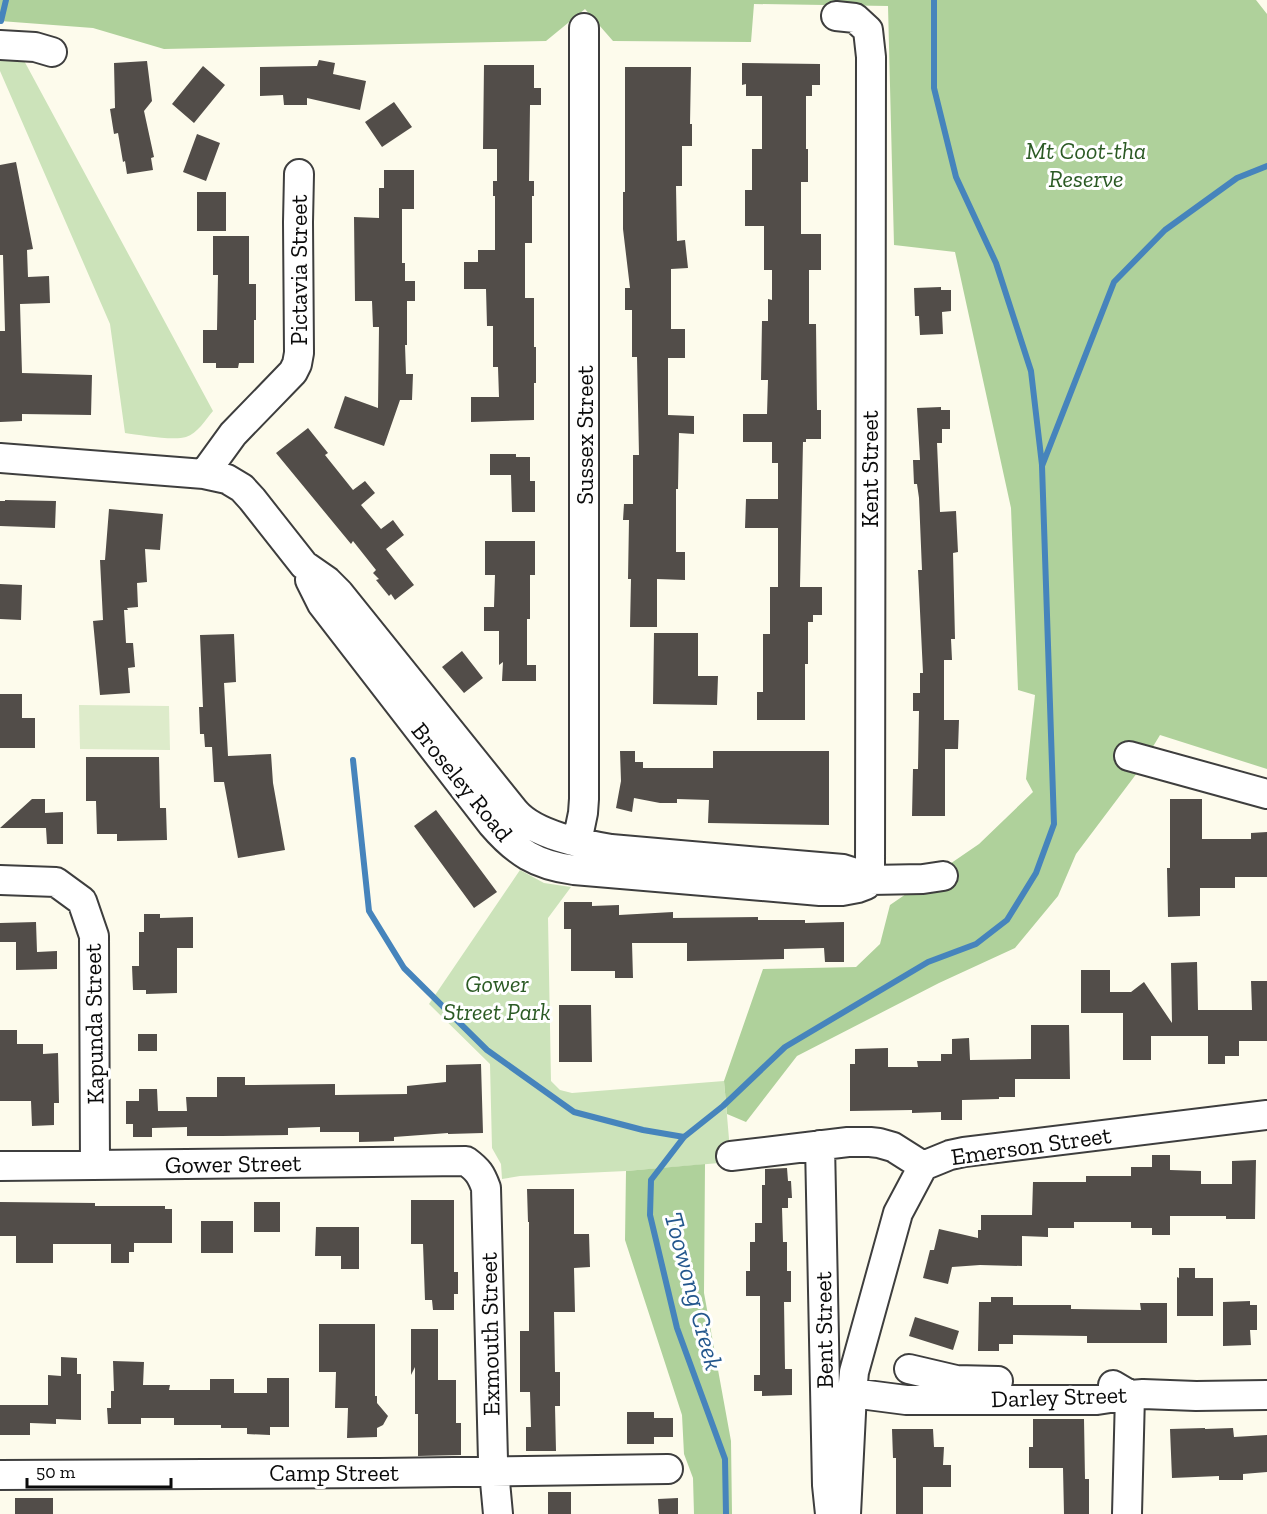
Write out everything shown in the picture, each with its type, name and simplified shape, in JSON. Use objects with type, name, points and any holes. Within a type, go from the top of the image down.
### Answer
[{"type":"street","name":"Kent Street","points":[[837,16],[855,18],[868,30],[870,57],[870,880]]},
{"type":"street","name":"Sussex Street","points":[[577,842],[583,813],[584,787],[584,28]]},
{"type":"street","points":[[0,45],[52,52]]},
{"type":"street","name":"Pictavia Street","points":[[204,474],[229,439],[288,377],[297,364],[299,353],[299,174]]},
{"type":"street","name":"Broseley Road","points":[[0,458],[204,474],[222,477],[242,488],[304,565],[327,581],[339,593],[520,818],[539,829],[577,842],[611,849],[843,869],[870,880],[922,879],[943,876]]},
{"type":"street","name":"Broseley Road","points":[[304,565],[322,604],[492,824],[507,841],[529,857],[546,864],[574,870],[810,891],[850,890],[864,886],[870,880]]},
{"type":"street","points":[[1129,756],[1267,794]]},
{"type":"street","name":"Kapunda Street","points":[[0,880],[56,882],[82,901],[94,936],[95,1165]]},
{"type":"street","name":"Emerson Street","points":[[731,1156],[848,1142],[879,1143],[893,1147],[923,1166],[964,1152],[1267,1115]]},
{"type":"street","name":"Bent Street","points":[[820,1145],[827,1485],[830,1514]]},
{"type":"street","name":"Gower Street","points":[[0,1166],[466,1161]]},
{"type":"street","name":"Exmouth Street","points":[[466,1161],[482,1175],[486,1188],[493,1460],[498,1514]]},
{"type":"street","name":"Bent Street","points":[[846,1514],[852,1392],[857,1363],[898,1213],[923,1166]]},
{"type":"street","points":[[909,1369],[965,1381],[1103,1383],[1112,1385],[1130,1395],[1127,1514]]},
{"type":"street","name":"Darley Street","points":[[852,1392],[896,1399],[928,1400],[1097,1400],[1154,1394],[1267,1395]]},
{"type":"street","name":"Camp Street","points":[[0,1475],[668,1469]]},
{"type":"green space","name":"Mt Coot-tha Reserve","points":[[0,0],[1256,0],[1267,14],[1267,769],[1160,735],[1137,773],[1076,854],[1058,896],[1015,948],[939,983],[797,1056],[746,1122],[727,1114],[724,1081],[763,969],[856,967],[880,944],[890,905],[979,844],[1033,792],[1026,779],[1035,695],[1018,690],[1011,508],[955,252],[894,245],[888,6],[754,4],[751,42],[613,41],[585,9],[546,41],[164,49],[93,28],[0,21]]},
{"type":"green space","points":[[0,55],[21,55],[213,411],[198,430],[186,437],[156,437],[125,433],[110,324],[0,71]]},
{"type":"green space","points":[[79,705],[169,706],[170,750],[80,749]]},
{"type":"green space","name":"Gower Street Park","points":[[520,870],[544,883],[571,887],[548,918],[551,1081],[560,1090],[572,1093],[724,1081],[731,1162],[502,1179],[501,1164],[492,1148],[490,1064],[429,1004]]},
{"type":"green space","points":[[705,1164],[704,1293],[731,1441],[732,1514],[694,1514],[693,1478],[684,1454],[682,1415],[625,1240],[626,1171]]},
{"type":"building","points":[[319,60],[335,63],[333,74],[366,81],[360,110],[307,98],[307,105],[284,105],[283,95],[260,96],[260,67],[317,66]]},
{"type":"building","points":[[147,61],[152,101],[144,111],[154,157],[151,158],[153,170],[127,174],[118,133],[114,134],[110,109],[115,108],[114,63]]},
{"type":"building","points":[[742,63],[820,64],[820,85],[812,85],[812,96],[806,96],[808,182],[801,182],[801,234],[821,234],[821,270],[809,270],[809,324],[816,324],[817,410],[821,410],[821,439],[806,439],[806,442],[803,442],[800,587],[822,587],[822,615],[813,615],[813,622],[808,622],[805,720],[757,720],[757,692],[763,692],[763,634],[770,634],[770,587],[778,587],[778,528],[745,528],[746,499],[778,499],[778,463],[772,463],[772,442],[743,442],[743,414],[767,414],[768,380],[761,380],[762,321],[768,321],[768,299],[772,300],[772,270],[764,270],[764,226],[745,226],[745,190],[752,190],[752,149],[762,149],[762,96],[746,96],[746,84],[742,85]]},
{"type":"building","points":[[484,65],[534,65],[534,88],[541,88],[541,105],[530,105],[529,181],[534,181],[534,196],[532,196],[532,243],[525,243],[525,298],[534,298],[536,383],[534,383],[534,420],[471,422],[471,397],[499,397],[498,367],[493,367],[493,326],[487,326],[486,289],[464,289],[464,262],[478,262],[478,250],[495,250],[493,181],[497,181],[497,149],[483,149]]},
{"type":"building","points":[[203,66],[225,85],[194,123],[172,104]]},
{"type":"building","points":[[625,67],[691,67],[692,146],[682,146],[682,186],[676,186],[677,241],[685,240],[688,268],[671,269],[671,329],[685,329],[685,358],[668,358],[668,415],[694,416],[694,434],[679,433],[676,552],[685,552],[685,580],[657,579],[657,627],[630,627],[629,520],[623,520],[624,504],[633,504],[633,455],[639,455],[637,357],[632,357],[632,310],[625,310],[625,288],[630,288],[623,229]]},
{"type":"building","points":[[394,102],[412,127],[382,147],[365,122]]},
{"type":"building","points":[[197,134],[220,143],[206,181],[183,172]]},
{"type":"building","points":[[16,162],[33,249],[27,250],[28,277],[49,276],[50,303],[20,304],[22,373],[92,375],[91,415],[22,414],[22,421],[0,422],[0,331],[5,331],[3,255],[0,255],[0,165]]},
{"type":"building","points":[[384,170],[414,170],[414,209],[402,209],[402,263],[405,263],[405,281],[415,281],[415,301],[407,301],[407,345],[405,345],[406,374],[413,374],[412,400],[400,400],[384,446],[334,428],[345,396],[378,408],[379,327],[373,327],[372,301],[355,301],[354,217],[379,218],[379,188],[384,188]]},
{"type":"building","points":[[197,192],[226,192],[226,231],[197,231]]},
{"type":"building","points":[[213,236],[249,236],[249,284],[256,284],[254,363],[239,363],[238,368],[216,368],[216,363],[203,363],[203,330],[217,330],[218,275],[213,275]]},
{"type":"building","points":[[941,287],[941,290],[951,290],[951,311],[942,312],[943,334],[920,335],[919,316],[915,316],[914,288]]},
{"type":"building","points":[[941,407],[941,410],[950,410],[950,429],[942,429],[942,443],[937,443],[940,512],[956,511],[958,552],[953,553],[955,639],[951,639],[952,660],[944,660],[944,720],[959,720],[958,749],[945,749],[945,816],[912,816],[913,769],[918,769],[919,711],[913,711],[913,693],[920,693],[920,673],[923,673],[918,570],[922,570],[919,498],[917,484],[914,484],[913,460],[920,460],[917,408]]},
{"type":"building","points":[[308,428],[328,453],[325,455],[353,490],[365,481],[375,493],[361,505],[381,529],[393,520],[404,535],[386,549],[414,585],[395,600],[376,580],[379,579],[373,573],[376,570],[353,541],[351,544],[276,453]]},
{"type":"building","points":[[490,454],[516,454],[516,457],[530,457],[530,481],[535,481],[535,512],[512,512],[511,475],[490,475]]},
{"type":"building","points":[[0,501],[56,501],[55,528],[0,526]]},
{"type":"building","points":[[109,509],[163,514],[160,550],[145,549],[147,582],[137,583],[138,607],[124,610],[126,643],[133,643],[135,667],[128,668],[130,693],[100,695],[93,621],[103,620],[100,560],[105,560]]},
{"type":"building","points":[[485,541],[535,541],[535,575],[530,575],[530,619],[527,619],[527,665],[536,665],[536,681],[502,681],[503,662],[499,665],[499,631],[484,631],[484,607],[494,607],[495,575],[485,575]]},
{"type":"building","points":[[0,584],[22,585],[21,620],[0,619]]},
{"type":"building","points":[[654,633],[698,633],[698,676],[718,676],[717,705],[653,704]]},
{"type":"building","points":[[234,634],[236,682],[224,683],[228,756],[271,754],[273,783],[285,850],[238,858],[224,782],[214,782],[212,747],[205,747],[204,734],[200,734],[199,707],[203,707],[200,635]]},
{"type":"building","points":[[462,651],[483,678],[464,693],[442,667]]},
{"type":"building","points":[[0,694],[22,694],[22,718],[35,718],[35,748],[0,748]]},
{"type":"building","points":[[620,751],[635,751],[635,762],[643,762],[643,768],[713,768],[713,751],[829,751],[829,825],[708,823],[709,800],[677,799],[677,803],[660,803],[634,798],[632,812],[616,808],[621,781]]},
{"type":"building","points":[[86,757],[159,757],[160,808],[166,808],[167,840],[117,841],[117,834],[97,834],[96,801],[86,801]]},
{"type":"building","points":[[32,799],[45,799],[45,813],[63,812],[63,844],[47,844],[46,828],[0,828]]},
{"type":"building","points":[[1170,799],[1202,799],[1202,839],[1251,839],[1251,833],[1267,832],[1267,877],[1235,877],[1235,888],[1200,888],[1200,916],[1168,917],[1167,868],[1170,868]]},
{"type":"building","points":[[436,810],[497,892],[474,908],[414,826]]},
{"type":"building","points":[[564,902],[592,902],[592,906],[619,905],[619,915],[673,912],[673,918],[758,917],[758,920],[805,920],[805,923],[844,922],[844,962],[825,962],[824,948],[784,949],[784,959],[687,961],[687,943],[632,943],[633,978],[615,978],[615,971],[571,971],[571,929],[564,929]]},
{"type":"building","points":[[144,914],[160,914],[160,918],[193,917],[193,948],[177,948],[177,993],[146,994],[146,990],[133,990],[132,966],[139,966],[139,932],[144,932]]},
{"type":"building","points":[[36,922],[37,952],[57,951],[57,969],[16,970],[16,942],[0,942],[0,923]]},
{"type":"building","points":[[1197,962],[1198,1010],[1252,1010],[1251,981],[1267,981],[1267,1041],[1239,1041],[1239,1056],[1225,1056],[1225,1064],[1208,1064],[1208,1036],[1151,1036],[1151,1060],[1123,1060],[1123,1013],[1081,1013],[1081,970],[1110,970],[1110,992],[1131,992],[1144,982],[1172,1023],[1171,963]]},
{"type":"building","points":[[559,1005],[591,1005],[592,1062],[559,1062]]},
{"type":"building","points":[[1031,1025],[1069,1025],[1070,1079],[1015,1079],[1015,1097],[962,1100],[962,1120],[941,1120],[941,1112],[850,1111],[850,1064],[855,1064],[855,1049],[888,1048],[888,1067],[918,1067],[917,1061],[941,1061],[941,1054],[952,1054],[952,1039],[969,1038],[970,1060],[1031,1059]]},
{"type":"building","points":[[0,1030],[17,1030],[17,1044],[43,1044],[43,1054],[58,1053],[59,1103],[54,1103],[54,1125],[32,1126],[31,1101],[0,1101]]},
{"type":"building","points":[[138,1034],[157,1034],[157,1051],[138,1051]]},
{"type":"building","points":[[481,1064],[483,1133],[448,1133],[394,1137],[394,1141],[359,1142],[359,1132],[320,1132],[320,1127],[288,1128],[288,1135],[187,1136],[187,1127],[152,1128],[152,1137],[133,1137],[133,1124],[126,1124],[126,1101],[139,1101],[139,1089],[157,1089],[158,1111],[187,1111],[186,1097],[217,1097],[217,1077],[245,1077],[245,1085],[335,1084],[335,1095],[407,1094],[407,1086],[446,1082],[446,1065]]},
{"type":"building","points":[[1152,1155],[1170,1155],[1170,1170],[1201,1171],[1201,1184],[1232,1184],[1232,1161],[1256,1160],[1255,1219],[1226,1219],[1226,1216],[1170,1216],[1170,1235],[1152,1235],[1152,1228],[1131,1228],[1131,1222],[1074,1222],[1074,1228],[1048,1228],[1048,1237],[1022,1236],[1022,1266],[952,1267],[948,1284],[923,1278],[930,1250],[934,1250],[939,1229],[978,1238],[978,1230],[981,1230],[981,1215],[1032,1215],[1033,1182],[1086,1182],[1086,1176],[1131,1176],[1131,1167],[1152,1167]]},
{"type":"building","points":[[787,1168],[788,1181],[791,1181],[792,1198],[788,1198],[788,1208],[782,1208],[783,1242],[787,1242],[787,1271],[791,1271],[791,1302],[784,1302],[785,1369],[792,1369],[792,1395],[762,1396],[762,1391],[754,1391],[754,1375],[760,1375],[760,1296],[746,1296],[746,1271],[750,1271],[750,1242],[755,1242],[755,1223],[762,1223],[762,1185],[765,1185],[765,1169]]},
{"type":"building","points":[[527,1189],[574,1189],[574,1234],[589,1234],[590,1267],[574,1268],[575,1312],[554,1312],[555,1372],[560,1372],[560,1406],[555,1406],[556,1451],[526,1451],[526,1427],[531,1427],[530,1392],[520,1392],[520,1331],[529,1331]]},
{"type":"building","points":[[411,1200],[454,1200],[454,1272],[458,1272],[458,1294],[454,1294],[454,1310],[433,1310],[432,1300],[425,1300],[423,1244],[411,1244]]},
{"type":"building","points":[[0,1202],[165,1206],[165,1209],[172,1209],[172,1243],[134,1243],[134,1252],[129,1252],[129,1263],[111,1263],[111,1244],[53,1244],[53,1263],[16,1263],[16,1236],[0,1236]]},
{"type":"building","points":[[254,1202],[280,1202],[280,1232],[254,1232]]},
{"type":"building","points":[[201,1221],[233,1221],[233,1253],[201,1253]]},
{"type":"building","points":[[316,1227],[359,1227],[359,1269],[341,1269],[341,1256],[315,1256]]},
{"type":"building","points":[[1179,1268],[1195,1268],[1195,1278],[1213,1278],[1213,1316],[1177,1316]]},
{"type":"building","points":[[991,1297],[1013,1297],[1013,1305],[1071,1305],[1071,1309],[1141,1310],[1140,1303],[1167,1303],[1167,1343],[1087,1343],[1087,1336],[1013,1335],[1013,1344],[999,1344],[999,1351],[978,1351],[979,1302],[991,1302]]},
{"type":"building","points":[[1250,1301],[1250,1305],[1257,1305],[1257,1330],[1250,1330],[1251,1345],[1223,1346],[1223,1302]]},
{"type":"building","points":[[915,1317],[959,1331],[953,1350],[909,1336]]},
{"type":"building","points":[[319,1324],[375,1324],[375,1396],[377,1396],[377,1403],[388,1416],[383,1425],[377,1428],[377,1437],[347,1438],[348,1408],[335,1408],[336,1372],[319,1372]]},
{"type":"building","points":[[411,1329],[438,1329],[438,1380],[456,1380],[456,1423],[461,1423],[461,1455],[418,1456],[415,1367],[411,1375]]},
{"type":"building","points":[[61,1357],[77,1358],[77,1374],[81,1374],[81,1420],[56,1419],[56,1424],[30,1423],[30,1435],[0,1435],[0,1405],[48,1405],[48,1375],[61,1376]]},
{"type":"building","points":[[113,1361],[144,1362],[143,1385],[170,1385],[169,1390],[210,1390],[210,1379],[234,1379],[234,1393],[267,1393],[267,1378],[289,1378],[289,1427],[270,1427],[270,1435],[247,1434],[247,1428],[221,1428],[221,1425],[174,1425],[174,1418],[141,1418],[141,1424],[108,1424],[107,1408],[111,1408],[111,1391],[114,1391]]},
{"type":"building","points":[[627,1412],[654,1412],[654,1418],[673,1418],[673,1437],[654,1437],[654,1444],[627,1444]]},
{"type":"building","points":[[1033,1419],[1084,1419],[1085,1479],[1089,1479],[1089,1514],[1064,1514],[1063,1468],[1029,1468],[1029,1447],[1033,1447]]},
{"type":"building","points":[[1233,1428],[1234,1437],[1267,1435],[1267,1472],[1243,1474],[1243,1480],[1219,1480],[1219,1476],[1172,1478],[1170,1429]]},
{"type":"building","points":[[892,1429],[933,1429],[934,1447],[944,1447],[943,1465],[951,1465],[951,1487],[923,1487],[923,1514],[896,1514],[896,1458],[893,1458]]},
{"type":"building","points":[[548,1492],[571,1492],[571,1514],[548,1514]]},
{"type":"building","points":[[15,1498],[53,1498],[53,1514],[15,1514]]},
{"type":"building","points":[[678,1498],[678,1514],[659,1514],[658,1499]]},
{"type":"waterway","name":"Toowong Creek","points":[[1,21],[6,0]]},
{"type":"waterway","points":[[934,0],[934,88],[956,177],[996,263],[1031,371],[1042,465]]},
{"type":"waterway","points":[[726,1514],[725,1459],[677,1328],[650,1215],[651,1180],[684,1137],[723,1106],[785,1047],[928,962],[976,944],[1007,920],[1036,873],[1054,824],[1042,466],[1114,282],[1165,230],[1237,178],[1267,166]]},
{"type":"waterway","name":"Toowong Creek","points":[[353,760],[369,911],[404,968],[487,1050],[574,1112],[643,1130],[684,1137]]}]
